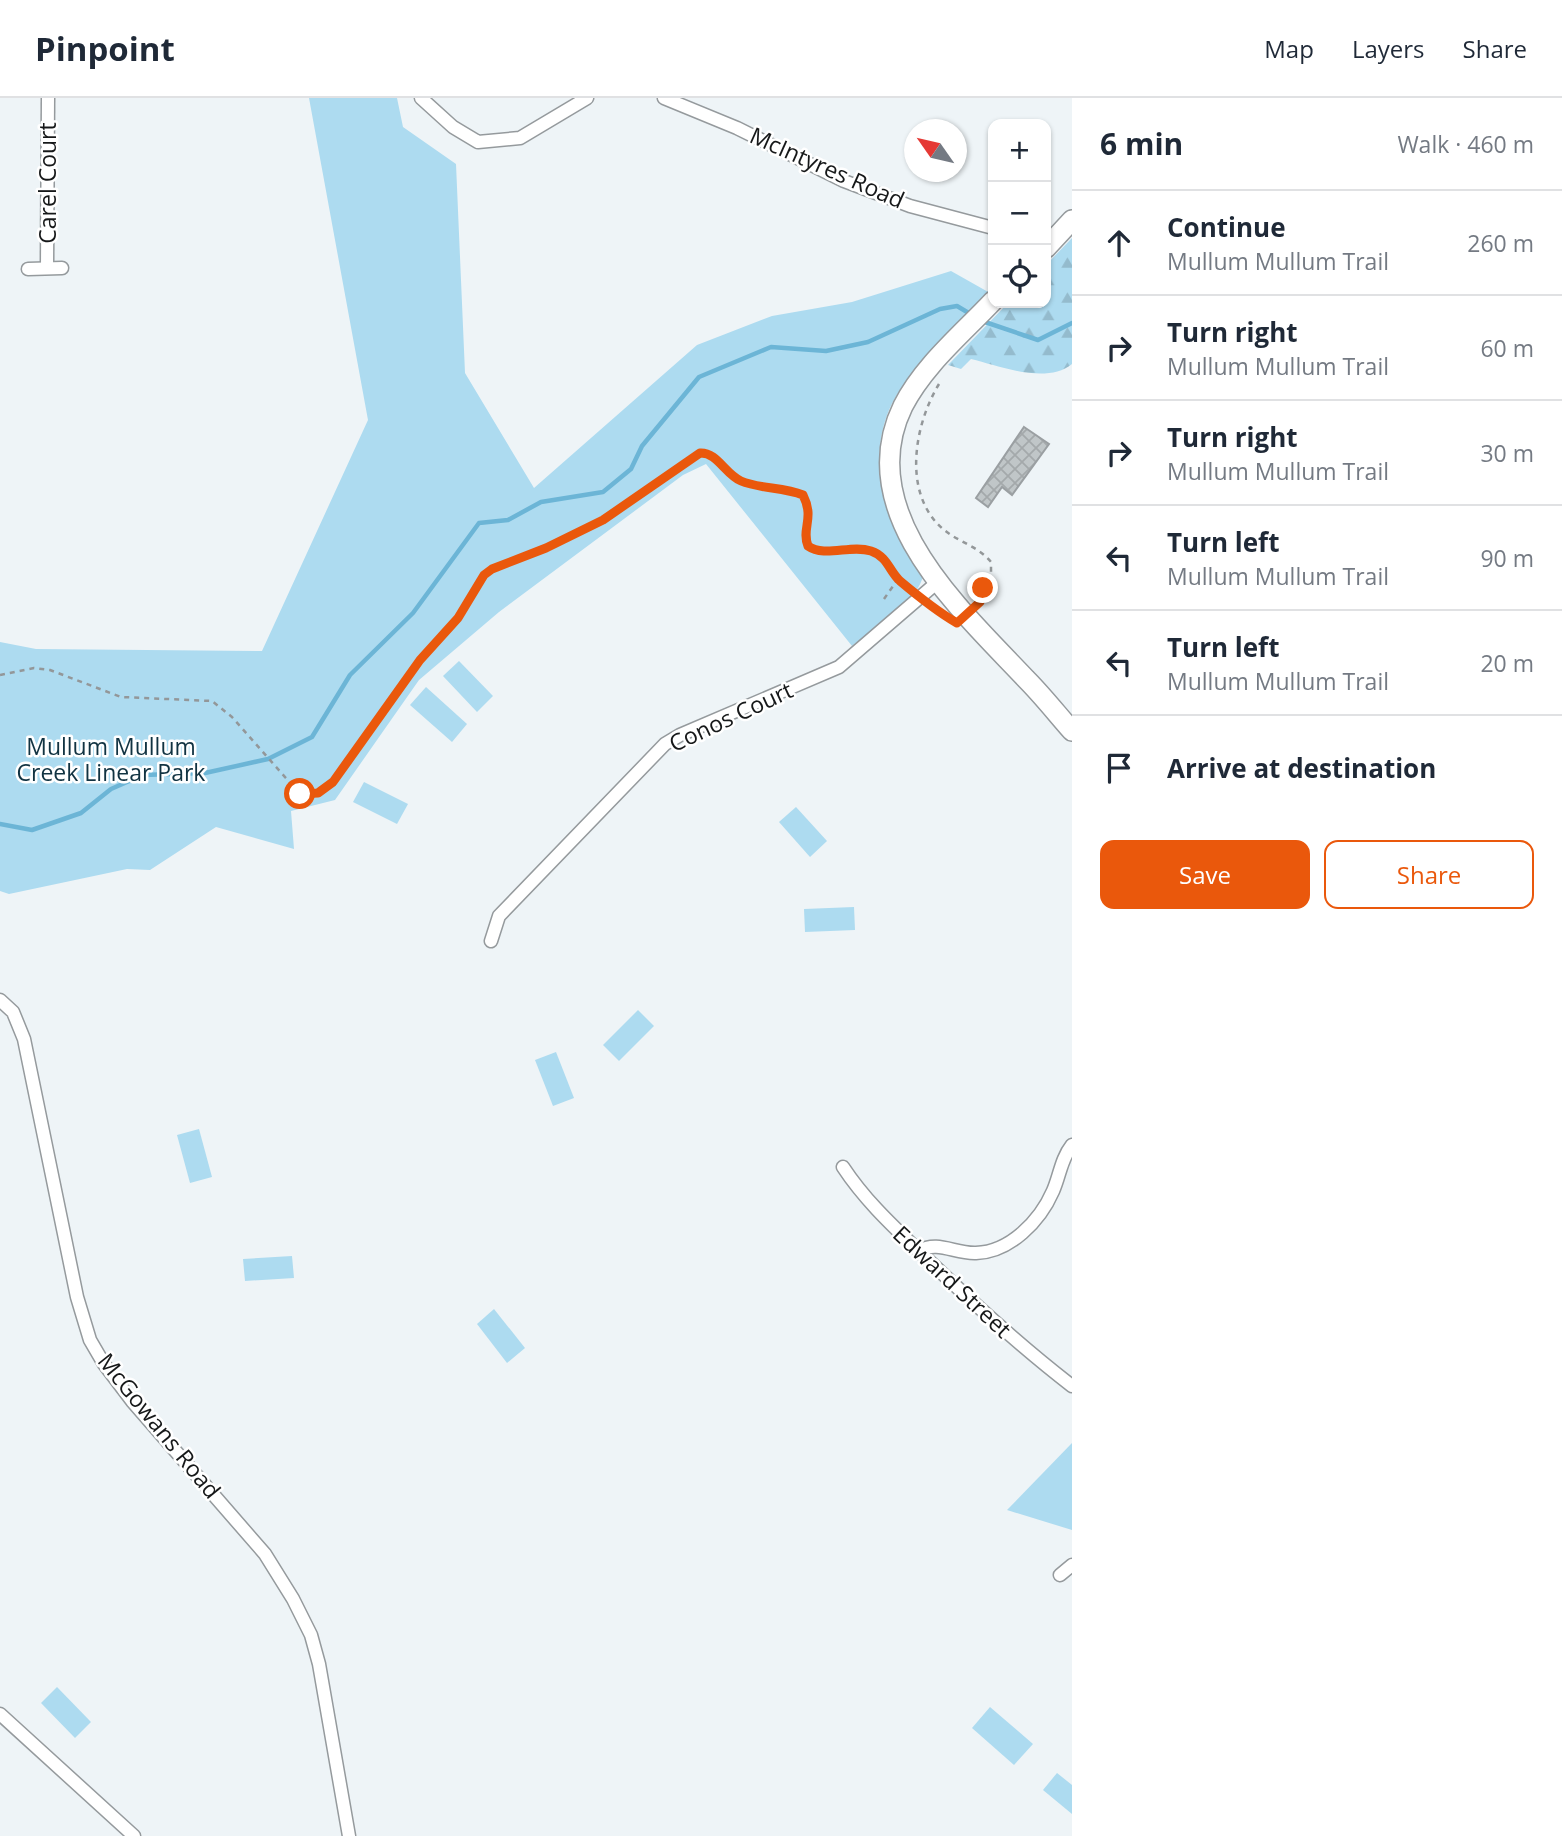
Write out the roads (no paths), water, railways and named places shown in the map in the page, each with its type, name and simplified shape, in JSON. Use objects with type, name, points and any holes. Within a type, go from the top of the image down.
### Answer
[{"type":"street","name":"Carel Court","points":[[47,267],[48,98]]},
{"type":"street","points":[[423,101],[478,142],[520,138],[587,98]]},
{"type":"street","name":"McIntyres Road","points":[[664,98],[737,128],[844,181],[910,206],[988,227]]},
{"type":"street","points":[[1049,245],[1072,220]]},
{"type":"street","name":"Carel Court","points":[[28,269],[62,268]]},
{"type":"street","points":[[988,307],[940,367],[903,407],[890,450],[889,478],[902,523],[940,580],[1072,731]]},
{"type":"street","name":"Conos Court","points":[[491,941],[499,916],[665,744],[680,734],[839,667],[940,580]]},
{"type":"street","name":"McGowans Road","points":[[0,1000],[13,1012],[24,1040],[77,1297],[90,1340],[132,1401],[265,1554],[293,1599],[311,1635],[319,1664],[349,1836]]},
{"type":"street","points":[[919,1251],[936,1245],[979,1253],[996,1250],[1012,1242],[1041,1210],[1053,1191],[1061,1166],[1072,1145]]},
{"type":"street","name":"Edward Street","points":[[843,1167],[876,1210],[1020,1345],[1072,1386]]},
{"type":"street","points":[[1060,1575],[1072,1565]]},
{"type":"street","points":[[0,1714],[134,1836]]},
{"type":"waterway","points":[[0,824],[32,830],[81,813],[111,789],[143,775],[205,773],[268,759],[312,737],[350,675],[413,613],[479,523],[508,520],[541,502],[603,492],[631,469],[642,446],[699,377],[771,347],[826,351],[868,342],[940,309],[957,306],[972,315]]},
{"type":"waterway","points":[[982,321],[1038,340],[1072,323]]},
{"type":"park label","name":"Mullum Mullum Creek Linear Park","points":[[111,760]]}]
